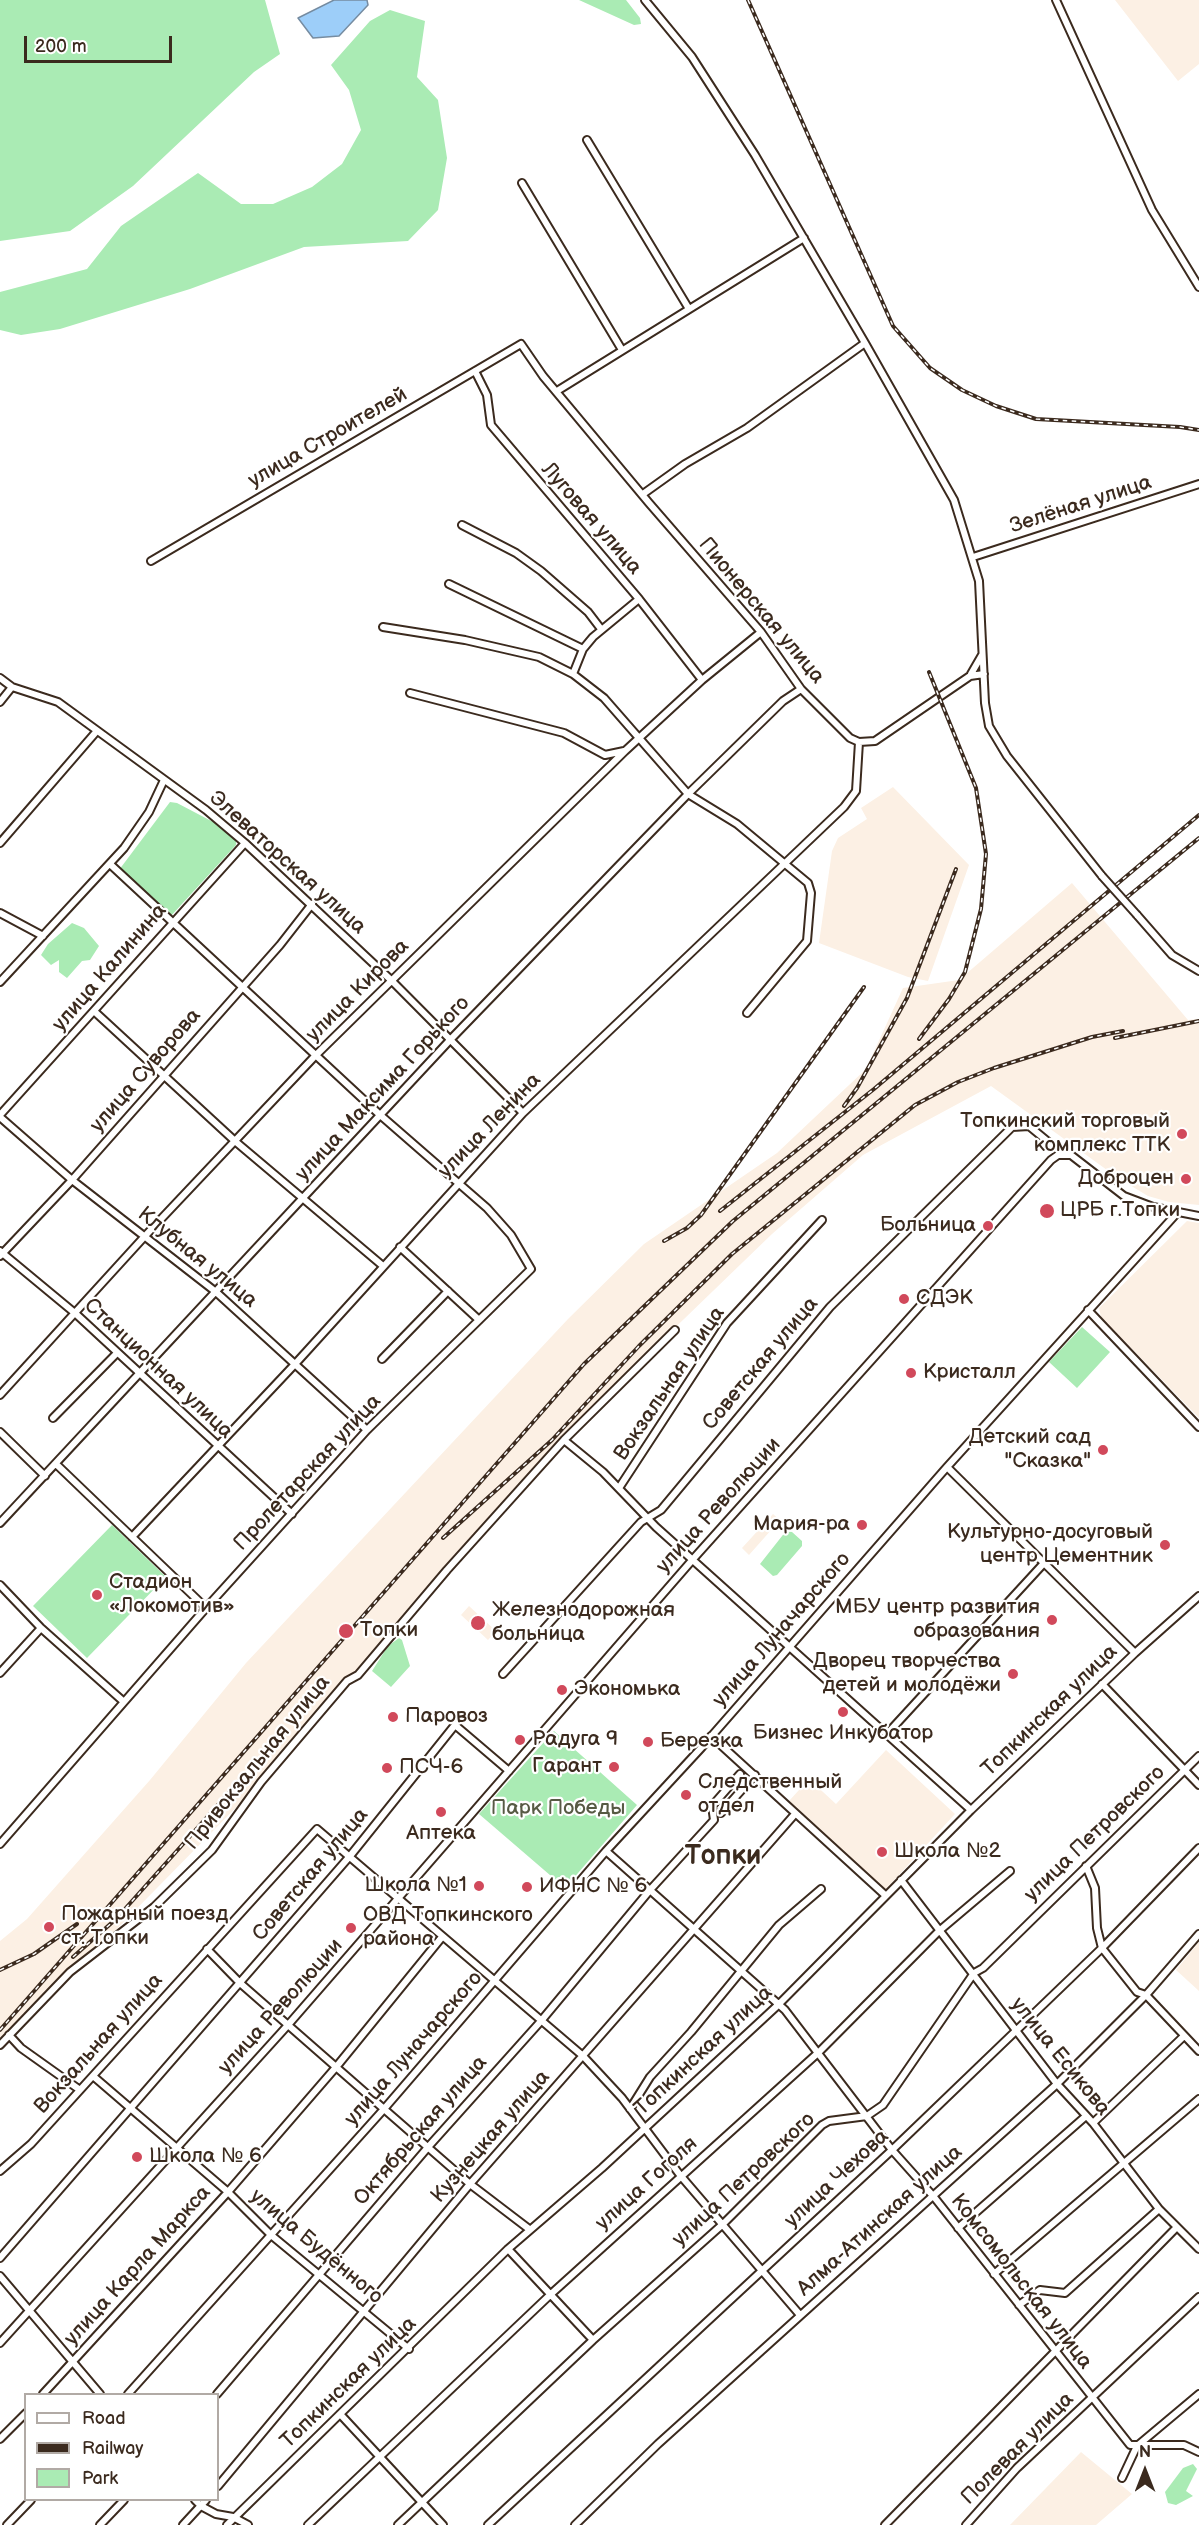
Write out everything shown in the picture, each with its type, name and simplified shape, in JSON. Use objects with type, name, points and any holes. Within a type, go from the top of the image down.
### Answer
[{"type":"street","points":[[645,0],[706,76],[866,343],[954,500],[973,557],[981,599],[986,715],[993,736],[1102,876],[1172,955],[1199,971]]},
{"type":"street","points":[[1056,0],[1152,210],[1199,286]]},
{"type":"street","points":[[587,140],[688,309]]},
{"type":"street","points":[[522,183],[622,350]]},
{"type":"street","points":[[557,391],[804,238]]},
{"type":"street","points":[[644,494],[685,464],[747,428],[866,343]]},
{"type":"street","name":"Пионерская улица","points":[[521,344],[557,391],[761,632],[801,689],[850,738],[859,742]]},
{"type":"street","name":"улица Строителей","points":[[151,561],[521,344]]},
{"type":"street","name":"Луговая улица","points":[[475,371],[487,395],[491,425],[639,599],[702,680]]},
{"type":"street","name":"Зелёная улица","points":[[973,557],[1199,484]]},
{"type":"street","points":[[462,525],[516,553],[541,571],[588,612],[601,629]]},
{"type":"street","points":[[449,584],[584,650]]},
{"type":"street","points":[[573,674],[584,650],[601,629],[639,599]]},
{"type":"street","points":[[382,627],[465,640],[539,657],[573,674],[604,698],[688,794],[737,824],[785,862],[811,888],[807,941],[747,1013]]},
{"type":"street","name":"улица Кирова","points":[[0,1395],[145,1236],[316,1056],[625,751],[702,680],[761,632]]},
{"type":"street","points":[[970,676],[983,651]]},
{"type":"street","points":[[859,742],[870,742],[880,738],[970,676],[984,674]]},
{"type":"street","name":"Элеваторская улица","points":[[0,678],[12,687],[58,702],[96,732],[206,810],[312,904],[523,1113]]},
{"type":"street","points":[[0,702],[12,687]]},
{"type":"street","name":"улица Максима Горького","points":[[0,1523],[450,1040],[688,794],[783,701],[801,689]]},
{"type":"street","points":[[410,693],[564,733],[605,755],[625,751]]},
{"type":"street","points":[[0,843],[96,732]]},
{"type":"street","name":"улица Ленина","points":[[132,1537],[215,1446],[296,1363],[523,1113],[854,796],[859,742]]},
{"type":"street","points":[[0,982],[111,865],[149,812],[164,780]]},
{"type":"street","name":"улица Калинина","points":[[0,1116],[95,1012],[172,921],[245,843]]},
{"type":"street","points":[[111,865],[316,1056],[458,1183]]},
{"type":"street","name":"улица Суворова","points":[[1,1253],[72,1180],[312,904]]},
{"type":"street","points":[[0,913],[43,936]]},
{"type":"street","points":[[95,1012],[165,1074],[236,1142],[383,1266]]},
{"type":"street","name":"Клубная улица","points":[[0,1116],[72,1180],[216,1292],[367,1430]]},
{"type":"street","name":"Советская улица","points":[[502,1674],[641,1522],[661,1509],[830,1307],[1012,1126],[1029,1126],[1063,1154],[1075,1157],[1124,1196],[1177,1213],[1199,1216]]},
{"type":"street","name":"улица Революции","points":[[0,2343],[288,2025],[694,1558],[1051,1160],[1063,1154]]},
{"type":"street","name":"Пролетарская улица","points":[[0,1844],[206,1608],[367,1430],[531,1269],[511,1235],[487,1208],[458,1183]]},
{"type":"street","name":"улица Луначарского","points":[[129,2393],[384,2109],[606,1851],[711,1736],[947,1467],[1177,1213]]},
{"type":"street","name":"Вокзальная улица","points":[[619,1488],[727,1323],[822,1220]]},
{"type":"street","points":[[400,1247],[479,1320]]},
{"type":"street","name":"Станционная улица","points":[[1,1253],[76,1314],[215,1446],[292,1514]]},
{"type":"street","points":[[382,1359],[448,1291]]},
{"type":"street","points":[[1088,1310],[1199,1427]]},
{"type":"street","name":"Привокзальная улица","points":[[0,2045],[70,1972],[154,1907],[212,1850],[261,1782],[347,1681],[358,1676],[447,1570],[564,1440],[675,1330]]},
{"type":"street","points":[[53,1418],[117,1353]]},
{"type":"street","points":[[0,1432],[45,1476]]},
{"type":"street","points":[[564,1440],[971,1810]]},
{"type":"street","points":[[56,1464],[206,1608]]},
{"type":"street","points":[[947,1467],[1135,1653]]},
{"type":"street","points":[[887,1734],[1045,1562]]},
{"type":"street","points":[[0,1585],[41,1628],[124,1701]]},
{"type":"street","name":"Топкинская улица","points":[[227,2525],[409,2349],[508,2249],[645,2129],[778,2005],[971,1810],[1102,1683],[1199,1596]]},
{"type":"street","points":[[0,1673],[41,1628]]},
{"type":"street","points":[[1102,1683],[1199,1785]]},
{"type":"street","name":"Советская улица","points":[[0,2258],[132,2110],[350,1856],[455,1725],[509,1771]]},
{"type":"street","points":[[711,1736],[885,1895]]},
{"type":"street","name":"улица Петровского","points":[[398,2525],[593,2340],[723,2224],[822,2125],[830,2121],[867,2116],[892,2093],[974,1974],[1199,1756]]},
{"type":"street","name":"Октябрьская улица","points":[[218,2393],[429,2146],[541,2021],[650,1890],[714,1820],[712,1806],[740,1774]]},
{"type":"street","points":[[721,1813],[755,1775]]},
{"type":"street","name":"Кузнецкая улица","points":[[219,2485],[470,2184],[795,1814]]},
{"type":"street","name":"Вокзальная улица","points":[[0,2171],[31,2144],[317,1829],[350,1856]]},
{"type":"street","name":"улица Чехова","points":[[488,2525],[892,2150],[1102,1948],[1199,1848]]},
{"type":"street","name":"Комсомольская улица","points":[[606,1851],[785,2010],[892,2150],[934,2198],[1092,2398],[1130,2445],[1137,2446]]},
{"type":"street","points":[[350,1856],[494,1983],[583,2056],[630,2109],[680,2175],[800,2315]]},
{"type":"street","points":[[1086,1866],[1095,1888],[1097,1928],[1102,1948],[1137,1992],[1146,1995],[1199,2051]]},
{"type":"street","name":"улица Гоголя","points":[[308,2525],[551,2294],[680,2175],[819,2052],[939,1931],[1010,1871]]},
{"type":"street","name":"улица Есикова","points":[[901,1880],[1057,2085],[1093,2123],[1176,2228],[1199,2249]]},
{"type":"street","name":"Топкинская улица","points":[[630,2109],[650,2077],[691,2032],[779,1925],[820,1889]]},
{"type":"street","name":"Алма-Атинская улица","points":[[575,2525],[658,2444],[1057,2085],[1146,1995],[1199,1934]]},
{"type":"street","name":"улица Карла Маркса","points":[[44,2393],[228,2192],[337,2066],[442,1937]]},
{"type":"street","points":[[207,1949],[240,1983],[470,2184],[529,2229]]},
{"type":"street","points":[[9,2035],[21,2048],[80,2090]]},
{"type":"street","points":[[1093,2123],[1184,2036]]},
{"type":"street","name":"улица Будённого","points":[[93,2076],[228,2192],[271,2235],[366,2310],[409,2349]]},
{"type":"street","points":[[994,2274],[1199,2099]]},
{"type":"street","points":[[958,2228],[1086,2116]]},
{"type":"street","points":[[1019,2305],[1040,2289],[1065,2293],[1159,2208]]},
{"type":"street","points":[[885,2525],[1176,2228]]},
{"type":"street","points":[[508,2249],[593,2340]]},
{"type":"street","points":[[0,2276],[98,2393]]},
{"type":"street","name":"Полевая улица","points":[[966,2525],[1017,2468],[1199,2298]]},
{"type":"street","points":[[1122,2478],[1137,2446],[1199,2394]]},
{"type":"street","points":[[340,2414],[443,2525]]},
{"type":"street","points":[[0,2439],[24,2415]]},
{"type":"street","points":[[1137,2446],[1184,2445],[1199,2452]]},
{"type":"street","points":[[7,2525],[29,2501]]},
{"type":"street","points":[[100,2525],[122,2501]]},
{"type":"street","points":[[197,2501],[216,2514],[233,2517],[249,2525]]},
{"type":"street","points":[[183,2525],[205,2501]]},
{"type":"shaded area","points":[[1115,0],[1199,0],[1199,64],[1178,81]]},
{"type":"shaded area","points":[[893,787],[969,865],[928,981],[908,977],[819,943],[832,851],[838,838],[867,819],[861,808]]},
{"type":"shaded area","points":[[1072,883],[1188,1020],[1199,1019],[1199,1205],[1169,1202],[1148,1196],[1118,1178],[991,1086],[863,1155],[772,1234],[596,1404],[261,1782],[0,2048],[0,1941],[27,1919],[150,1780],[246,1663],[568,1319],[644,1244],[777,1153],[866,1069],[903,988],[959,980]]},
{"type":"shaded area","points":[[1187,1221],[1199,1223],[1199,1418],[1101,1317],[1099,1308]]},
{"type":"shaded area","points":[[773,1514],[780,1520],[749,1555],[742,1548]]},
{"type":"shaded area","name":"Железнодорожная больница","points":[[469,1606],[496,1631],[488,1640],[461,1615]]},
{"type":"shaded area","name":"Школа №2","points":[[886,1750],[955,1814],[885,1890],[789,1801],[809,1779],[836,1804]]},
{"type":"shaded area","points":[[1199,1942],[1199,1991],[1176,1970]]},
{"type":"shaded area","points":[[1081,2452],[1132,2494],[1096,2525],[1010,2525]]},
{"type":"green space","points":[[0,0],[265,0],[280,54],[254,72],[133,186],[70,231],[0,241]]},
{"type":"green space","points":[[579,0],[626,0],[640,18],[641,24],[634,25]]},
{"type":"green space","points":[[390,10],[425,21],[417,77],[438,100],[447,158],[438,210],[408,241],[304,247],[190,289],[60,329],[21,335],[0,330],[0,292],[87,269],[121,226],[198,173],[241,204],[273,204],[312,187],[342,164],[361,130],[349,90],[331,65],[370,21]]},
{"type":"green space","points":[[170,802],[177,803],[217,824],[236,840],[236,845],[170,917],[119,870]]},
{"type":"green space","points":[[72,923],[84,928],[99,946],[90,960],[82,961],[67,978],[59,972],[59,960],[51,965],[41,955],[48,944]]},
{"type":"green space","points":[[1082,1327],[1110,1352],[1077,1388],[1049,1362]]},
{"type":"green space","name":"Стадион «Локомотив»","points":[[112,1525],[166,1577],[87,1658],[33,1606]]},
{"type":"green space","points":[[786,1531],[792,1532],[802,1541],[802,1546],[777,1575],[773,1576],[760,1564]]},
{"type":"green space","points":[[399,1638],[402,1640],[410,1666],[391,1687],[372,1671],[388,1646]]},
{"type":"green space","name":"Парк Победы","points":[[554,1731],[637,1805],[565,1888],[479,1814]]},
{"type":"green space","points":[[1193,2464],[1197,2469],[1186,2491],[1193,2496],[1176,2505],[1168,2503],[1165,2492],[1183,2468]]},
{"type":"water","points":[[334,0],[367,0],[368,5],[339,36],[313,38],[298,18]]},
{"type":"railway","points":[[748,0],[893,326],[930,368],[962,390],[996,406],[1036,419],[1199,430]]},
{"type":"railway","points":[[919,1039],[949,999],[965,972],[981,909],[986,854],[976,788],[929,672]]},
{"type":"railway","points":[[720,1211],[874,1089],[1199,815]]},
{"type":"railway","points":[[0,2030],[584,1364],[733,1221],[1199,838]]},
{"type":"railway","points":[[844,1106],[857,1088],[907,998],[956,869]]},
{"type":"railway","points":[[664,1241],[687,1228],[701,1215],[864,987]]},
{"type":"railway","points":[[1115,1038],[1199,1021]]},
{"type":"railway","points":[[443,1538],[552,1440],[639,1346],[732,1254],[915,1105],[958,1082],[994,1068],[1092,1037],[1123,1031]]},
{"type":"railway","points":[[73,1957],[116,1919],[242,1778]]},
{"type":"railway","points":[[0,1970],[34,1954],[77,1924]]},
{"type":"place","name":"Топкинский торговый комплекс ТТК","points":[[1182,1134]]},
{"type":"place","name":"Доброцен","points":[[1186,1179]]},
{"type":"place","name":"ЦРБ г.Топки","points":[[1047,1211]]},
{"type":"place","name":"Больница","points":[[988,1226]]},
{"type":"place","name":"СДЭК","points":[[904,1299]]},
{"type":"place","name":"Кристалл","points":[[911,1373]]},
{"type":"place","name":"Детский сад \"Сказка\"","points":[[1103,1450]]},
{"type":"place","name":"Мария-ра","points":[[862,1525]]},
{"type":"place","name":"Культурно-досуговый центр Цементник","points":[[1165,1545]]},
{"type":"place","name":"Стадион «Локомотив»","points":[[97,1595]]},
{"type":"place","name":"МБУ центр развития образования","points":[[1052,1620]]},
{"type":"place","name":"Железнодорожная больница","points":[[478,1623]]},
{"type":"place","name":"Топки","points":[[346,1631]]},
{"type":"place","name":"Дворец творчества детей и молодёжи","points":[[1013,1674]]},
{"type":"place","name":"Экономька","points":[[562,1690]]},
{"type":"place","name":"Бизнес Инкубатор","points":[[843,1712]]},
{"type":"place","name":"Паровоз","points":[[393,1717]]},
{"type":"place","name":"Радуга 9","points":[[520,1740]]},
{"type":"place","name":"Березка","points":[[648,1742]]},
{"type":"place","name":"Гарант","points":[[614,1767]]},
{"type":"place","name":"ПСЧ-6","points":[[387,1768]]},
{"type":"place","name":"Следственный отдел","points":[[686,1795]]},
{"type":"place","name":"Аптека","points":[[441,1812]]},
{"type":"place","name":"Школа №2","points":[[882,1852]]},
{"type":"place","name":"Школа №1","points":[[479,1886]]},
{"type":"place","name":"ИФНС № 6","points":[[527,1887]]},
{"type":"place","name":"Пожарный поезд ст. Топки","points":[[49,1927]]},
{"type":"place","name":"ОВД Топкинского района","points":[[351,1928]]},
{"type":"place","name":"Школа № 6","points":[[137,2157]]},
{"type":"district","name":"Топки","points":[[723,1857]]}]
